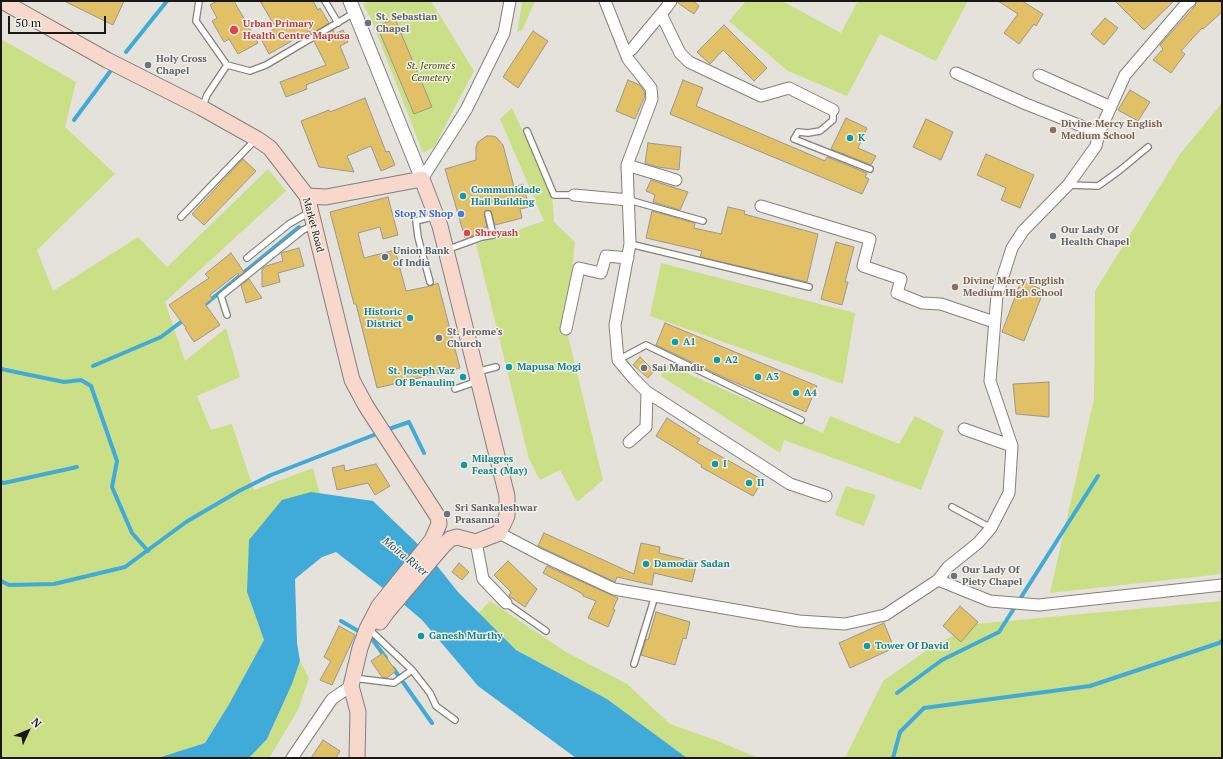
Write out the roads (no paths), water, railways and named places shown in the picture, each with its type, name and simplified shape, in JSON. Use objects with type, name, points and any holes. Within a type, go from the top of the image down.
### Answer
[{"type":"main road","name":"Market Road","points":[[10,3],[106,60],[202,108],[270,148],[307,196],[352,380],[366,406],[438,517],[457,537]]},
{"type":"main road","points":[[307,196],[326,198],[422,179],[436,216],[446,250],[507,496],[507,516],[499,533],[476,542],[457,537],[437,544],[366,630],[352,682],[358,712],[357,758]]},
{"type":"main road","points":[[437,544],[439,524],[438,517]]},
{"type":"main road","points":[[360,648],[373,633],[383,609]]},
{"type":"street","points":[[422,179],[466,110],[504,33],[510,1]]},
{"type":"street","points":[[605,1],[628,59],[651,88],[652,99],[627,165],[630,244],[615,325],[618,360],[634,380],[647,392],[790,484],[826,496]]},
{"type":"street","points":[[626,53],[632,50],[670,1]]},
{"type":"street","points":[[499,533],[541,555],[614,589],[799,621],[845,624],[885,615],[938,580],[948,567],[978,543],[991,528],[1009,492],[1012,446],[990,381],[997,295],[1012,248],[1023,232],[1068,185],[1096,146],[1099,133],[1125,75],[1190,1]]},
{"type":"street","points":[[354,5],[422,179]]},
{"type":"street","points":[[661,14],[680,53],[689,62],[761,96],[789,88],[833,110]]},
{"type":"street","points":[[956,73],[1026,104],[1099,133]]},
{"type":"street","points":[[1040,74],[1111,107]]},
{"type":"street","points":[[627,165],[676,180]]},
{"type":"street","points":[[574,195],[629,200]]},
{"type":"street","points":[[761,206],[870,239],[863,266],[901,279],[897,293],[922,303],[941,304],[994,322]]},
{"type":"street","points":[[566,329],[579,268],[602,273],[606,256],[628,258]]},
{"type":"street","points":[[629,442],[646,427],[647,392]]},
{"type":"street","points":[[964,429],[1012,446]]},
{"type":"street","points":[[476,542],[483,579],[506,603]]},
{"type":"street","points":[[938,580],[990,601],[1039,605],[1222,585]]},
{"type":"street","points":[[292,758],[332,699],[352,682]]},
{"type":"lane","points":[[199,1],[196,21],[227,66],[250,71],[266,65],[338,23],[354,5]]},
{"type":"lane","points":[[325,1],[338,23]]},
{"type":"lane","points":[[202,108],[207,95],[227,66]]},
{"type":"lane","points":[[833,110],[833,120],[820,131],[808,133],[798,132],[794,139],[870,169]]},
{"type":"lane","points":[[527,131],[554,195],[574,195]]},
{"type":"lane","points":[[180,217],[257,139]]},
{"type":"lane","points":[[1068,185],[1098,186],[1148,147]]},
{"type":"lane","points":[[629,200],[703,221]]},
{"type":"lane","points":[[446,250],[482,237],[493,235],[488,214]]},
{"type":"lane","points":[[430,282],[418,237],[416,221],[436,216]]},
{"type":"lane","points":[[247,258],[289,224],[312,218]]},
{"type":"lane","points":[[227,315],[221,296],[303,230],[312,218]]},
{"type":"lane","points":[[630,244],[809,287]]},
{"type":"lane","points":[[618,360],[646,345],[801,420]]},
{"type":"lane","points":[[455,388],[472,383],[476,372],[496,367]]},
{"type":"lane","points":[[952,507],[991,528]]},
{"type":"lane","points":[[634,664],[655,596]]},
{"type":"lane","points":[[506,603],[546,632]]},
{"type":"lane","points":[[373,633],[412,670],[430,693],[436,706],[455,720]]},
{"type":"lane","points":[[352,682],[394,683],[412,670]]},
{"type":"water","name":"Moira River","points":[[311,492],[373,501],[426,552],[458,592],[516,650],[607,699],[687,758],[576,758],[478,686],[422,620],[336,552],[322,557],[295,579],[297,643],[300,661],[292,684],[267,739],[249,758],[158,758],[205,743],[228,706],[264,640],[247,592],[249,540],[282,500]]},
{"type":"waterway","points":[[126,52],[167,1]]},
{"type":"waterway","points":[[74,120],[112,69]]},
{"type":"waterway","points":[[202,307],[299,227]]},
{"type":"waterway","points":[[93,366],[161,337],[185,319]]},
{"type":"waterway","points":[[1,369],[64,382],[81,380],[91,386],[117,461],[112,487],[132,533],[148,551]]},
{"type":"waterway","points":[[386,430],[409,422],[424,453]]},
{"type":"waterway","points":[[1,581],[9,585],[54,584],[125,567],[186,522],[239,491],[271,475],[379,433]]},
{"type":"waterway","points":[[1,482],[4,483],[77,467]]},
{"type":"waterway","points":[[897,693],[942,660],[999,632],[1098,476]]},
{"type":"waterway","points":[[341,621],[372,639],[386,658]]},
{"type":"waterway","points":[[893,758],[900,732],[924,708],[1090,686],[1222,641]]},
{"type":"waterway","points":[[393,668],[432,723]]},
{"type":"place","name":"St. Sebastian Chapel","points":[[368,23]]},
{"type":"place","name":"Urban Primary Health Centre Mapusa","points":[[234,30]]},
{"type":"place","name":"Holy Cross Chapel","points":[[148,65]]},
{"type":"place","name":"Divine Mercy English Medium School","points":[[1053,130]]},
{"type":"place","name":"K","points":[[850,138]]},
{"type":"place","name":"Communidade Hall Building","points":[[463,196]]},
{"type":"place","name":"Stop N Shop","points":[[461,214]]},
{"type":"place","name":"Shreyash","points":[[467,233]]},
{"type":"place","name":"Our Lady Of Health Chapel","points":[[1053,236]]},
{"type":"place","name":"Union Bank of India","points":[[385,257]]},
{"type":"place","name":"Divine Mercy English Medium High School","points":[[955,287]]},
{"type":"place","name":"Historic District","points":[[410,318]]},
{"type":"place","name":"St. Jerome's Church","points":[[439,338]]},
{"type":"place","name":"A1","points":[[675,342]]},
{"type":"place","name":"A2","points":[[717,360]]},
{"type":"place","name":"Mapusa Mogi","points":[[509,367]]},
{"type":"place","name":"Sai Mandir","points":[[644,368]]},
{"type":"place","name":"St. Joseph Vaz Of Benaulim","points":[[463,377]]},
{"type":"place","name":"A3","points":[[758,377]]},
{"type":"place","name":"A4","points":[[796,393]]},
{"type":"place","name":"I","points":[[715,464]]},
{"type":"place","name":"Milagres Feast (May)","points":[[464,465]]},
{"type":"place","name":"II","points":[[749,483]]},
{"type":"place","name":"Sri Sankaleshwar Prasanna","points":[[447,514]]},
{"type":"place","name":"Damodar Sadan","points":[[646,564]]},
{"type":"place","name":"Our Lady Of Piety Chapel","points":[[954,576]]},
{"type":"place","name":"Ganesh Murthy","points":[[421,636]]},
{"type":"place","name":"Tower Of David","points":[[867,646]]},
{"type":"park label","name":"St. Jerome's Cemetery","points":[[431,72]]}]
